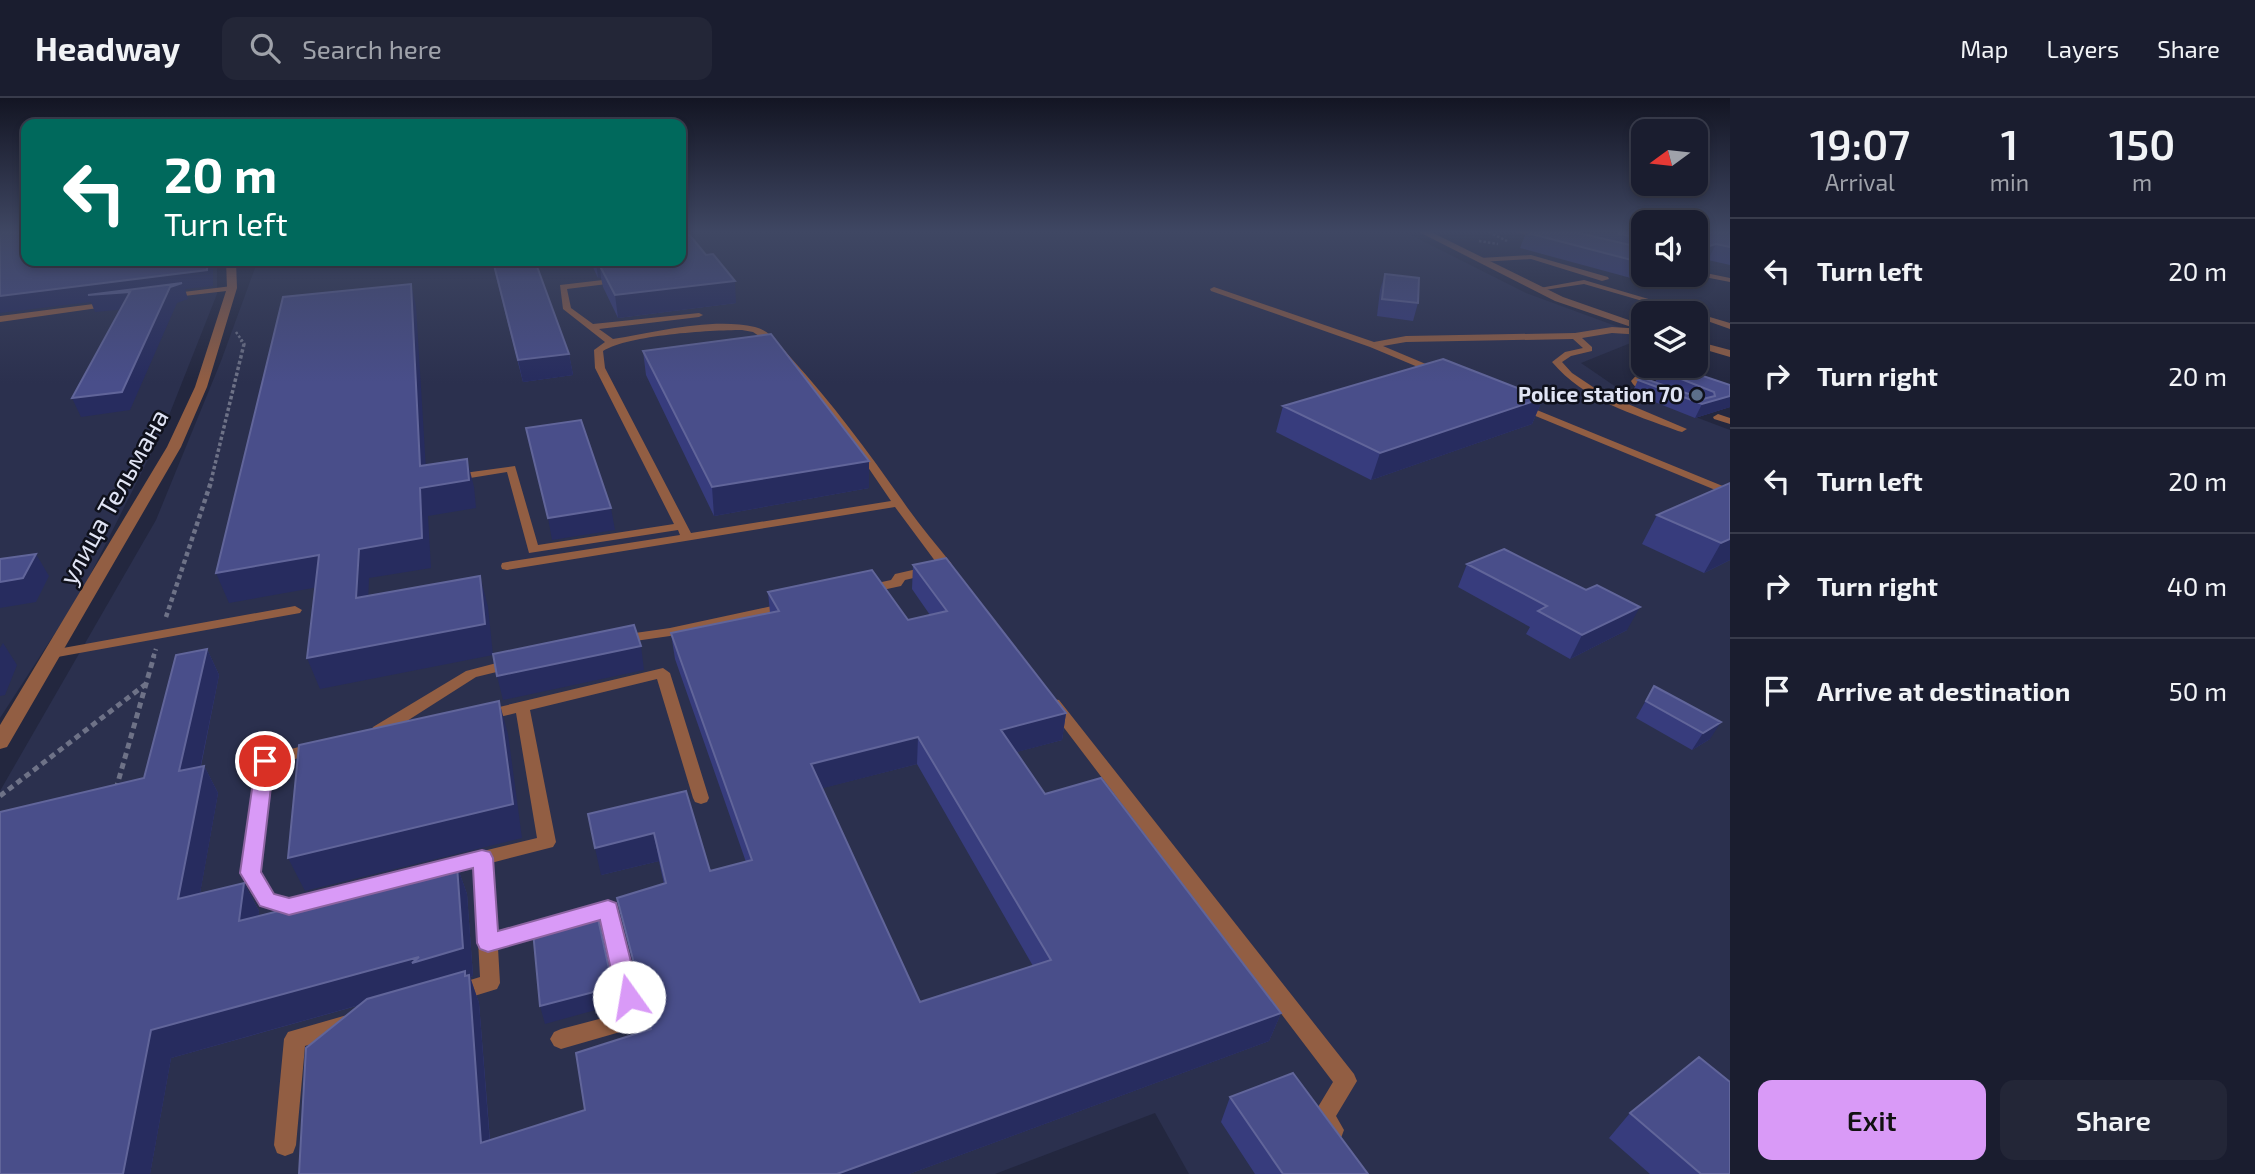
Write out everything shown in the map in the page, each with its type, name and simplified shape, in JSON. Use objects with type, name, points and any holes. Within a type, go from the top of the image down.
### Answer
[{"type":"street","name":"улица Тельмана","points":[[0,742],[174,447],[201,387],[232,282]]},
{"type":"street","points":[[1524,282],[1631,325]]},
{"type":"street","points":[[1708,348],[1730,354]]},
{"type":"lane","points":[[601,282],[563,287],[567,309],[611,342]]},
{"type":"lane","points":[[1538,289],[1583,282]]},
{"type":"lane","points":[[1585,282],[1651,301]]},
{"type":"lane","points":[[1597,285],[1602,282]]},
{"type":"lane","points":[[160,297],[232,288]]},
{"type":"lane","points":[[1214,289],[1373,345],[1452,378]]},
{"type":"lane","points":[[0,319],[120,302]]},
{"type":"lane","points":[[591,327],[699,315]]},
{"type":"lane","points":[[1708,319],[1730,326]]},
{"type":"lane","points":[[684,531],[600,368],[598,350],[611,342],[722,328],[755,330],[769,339],[809,380],[871,460],[898,503],[950,571],[900,577],[896,583],[843,594]]},
{"type":"lane","points":[[1373,345],[1406,339],[1575,336],[1631,330]]},
{"type":"lane","points":[[1575,336],[1589,349],[1568,354],[1558,362],[1566,374],[1598,394],[1682,429]]},
{"type":"lane","points":[[1638,378],[1636,380],[1639,385],[1670,397]]},
{"type":"lane","points":[[1513,403],[1730,492]]},
{"type":"lane","points":[[1718,417],[1730,421]]},
{"type":"lane","points":[[464,476],[511,468],[533,550],[898,503]]},
{"type":"lane","points":[[507,566],[684,531]]},
{"type":"lane","points":[[603,643],[803,603]]},
{"type":"lane","points":[[52,654],[295,610]]},
{"type":"lane","points":[[358,737],[384,730],[471,674],[524,662]]},
{"type":"lane","points":[[471,719],[663,673],[701,798]]},
{"type":"lane","points":[[1040,686],[1346,1081],[1323,1117],[1344,1146]]},
{"type":"lane","points":[[430,700],[440,716]]},
{"type":"lane","points":[[331,744],[265,761],[250,873],[267,900],[289,906],[547,842],[522,706]]},
{"type":"lane","points":[[438,998],[490,983],[482,858]]},
{"type":"lane","points":[[488,943],[608,909],[634,1019],[561,1039]]},
{"type":"lane","points":[[285,1145],[295,1039],[360,1020]]},
{"type":"path","points":[[114,796],[160,636],[220,455],[244,344],[236,332],[239,321]]},
{"type":"path","points":[[0,796],[146,683]]},
{"type":"shaded area","points":[[0,282],[217,282],[217,294],[164,428],[81,593],[0,718]]},
{"type":"shaded area","points":[[250,282],[1505,282],[1526,293],[1631,332],[1631,343],[1581,363],[1616,387],[1730,430],[1730,1174],[1189,1174],[1155,1113],[995,1174],[0,1174],[0,791],[156,520],[221,361]]},
{"type":"building","points":[[0,282],[110,282],[0,296]]},
{"type":"building","points":[[498,282],[543,282],[569,354],[518,360]]},
{"type":"building","points":[[608,282],[725,282],[615,295]]},
{"type":"building","points":[[1384,282],[1419,282],[1418,303],[1382,299]]},
{"type":"building","points":[[182,283],[170,287],[122,392],[72,398],[130,292],[88,295]]},
{"type":"building","points":[[411,284],[420,466],[467,459],[469,480],[420,488],[422,538],[359,549],[356,598],[480,576],[485,624],[307,658],[319,555],[216,573],[283,297]]},
{"type":"building","points":[[771,334],[869,461],[712,487],[643,351]]},
{"type":"building","points":[[1443,359],[1543,398],[1380,453],[1283,406]]},
{"type":"building","points":[[1643,378],[1703,399],[1715,396],[1714,392],[1679,378],[1708,378],[1730,385],[1730,396],[1702,404],[1638,380]]},
{"type":"building","points":[[581,420],[611,508],[548,518],[526,428]]},
{"type":"building","points":[[1730,483],[1730,539],[1721,543],[1657,515]]},
{"type":"building","points":[[1504,549],[1586,590],[1597,585],[1640,607],[1582,635],[1538,611],[1547,606],[1467,564]]},
{"type":"building","points":[[36,554],[23,578],[0,582],[0,559]]},
{"type":"building","points":[[946,558],[1066,713],[1001,730],[1045,794],[1101,778],[1281,1013],[837,1174],[299,1174],[306,1048],[367,999],[465,971],[465,976],[469,975],[481,1143],[585,1110],[576,1053],[651,1029],[617,898],[666,883],[654,833],[595,848],[588,814],[686,791],[710,871],[752,860],[671,633],[779,611],[768,592],[872,570],[908,620],[947,611],[913,565]],"holes":[[[918,737],[1051,960],[920,1002],[811,764]]]},
{"type":"building","points":[[634,625],[641,646],[497,676],[493,654]]},
{"type":"building","points":[[207,649],[179,771],[204,766],[178,899],[244,883],[239,921],[457,866],[463,948],[412,963],[419,957],[151,1030],[123,1174],[0,1174],[0,812],[144,778],[176,655]]},
{"type":"building","points":[[1654,686],[1721,722],[1703,733],[1646,701]]},
{"type":"building","points":[[499,701],[513,804],[288,858],[299,745]]},
{"type":"building","points":[[597,914],[613,987],[540,1006],[533,931]]},
{"type":"building","points":[[1699,1057],[1730,1082],[1730,1174],[1701,1174],[1630,1113]]},
{"type":"building","points":[[1293,1073],[1368,1174],[1283,1174],[1230,1097]]},
{"type":"place","name":"Police station 70","points":[[1697,395]]},
{"type":"route","points":[[265,761],[250,873],[267,900],[289,906],[482,858],[488,943],[608,909],[629,997]]}]
